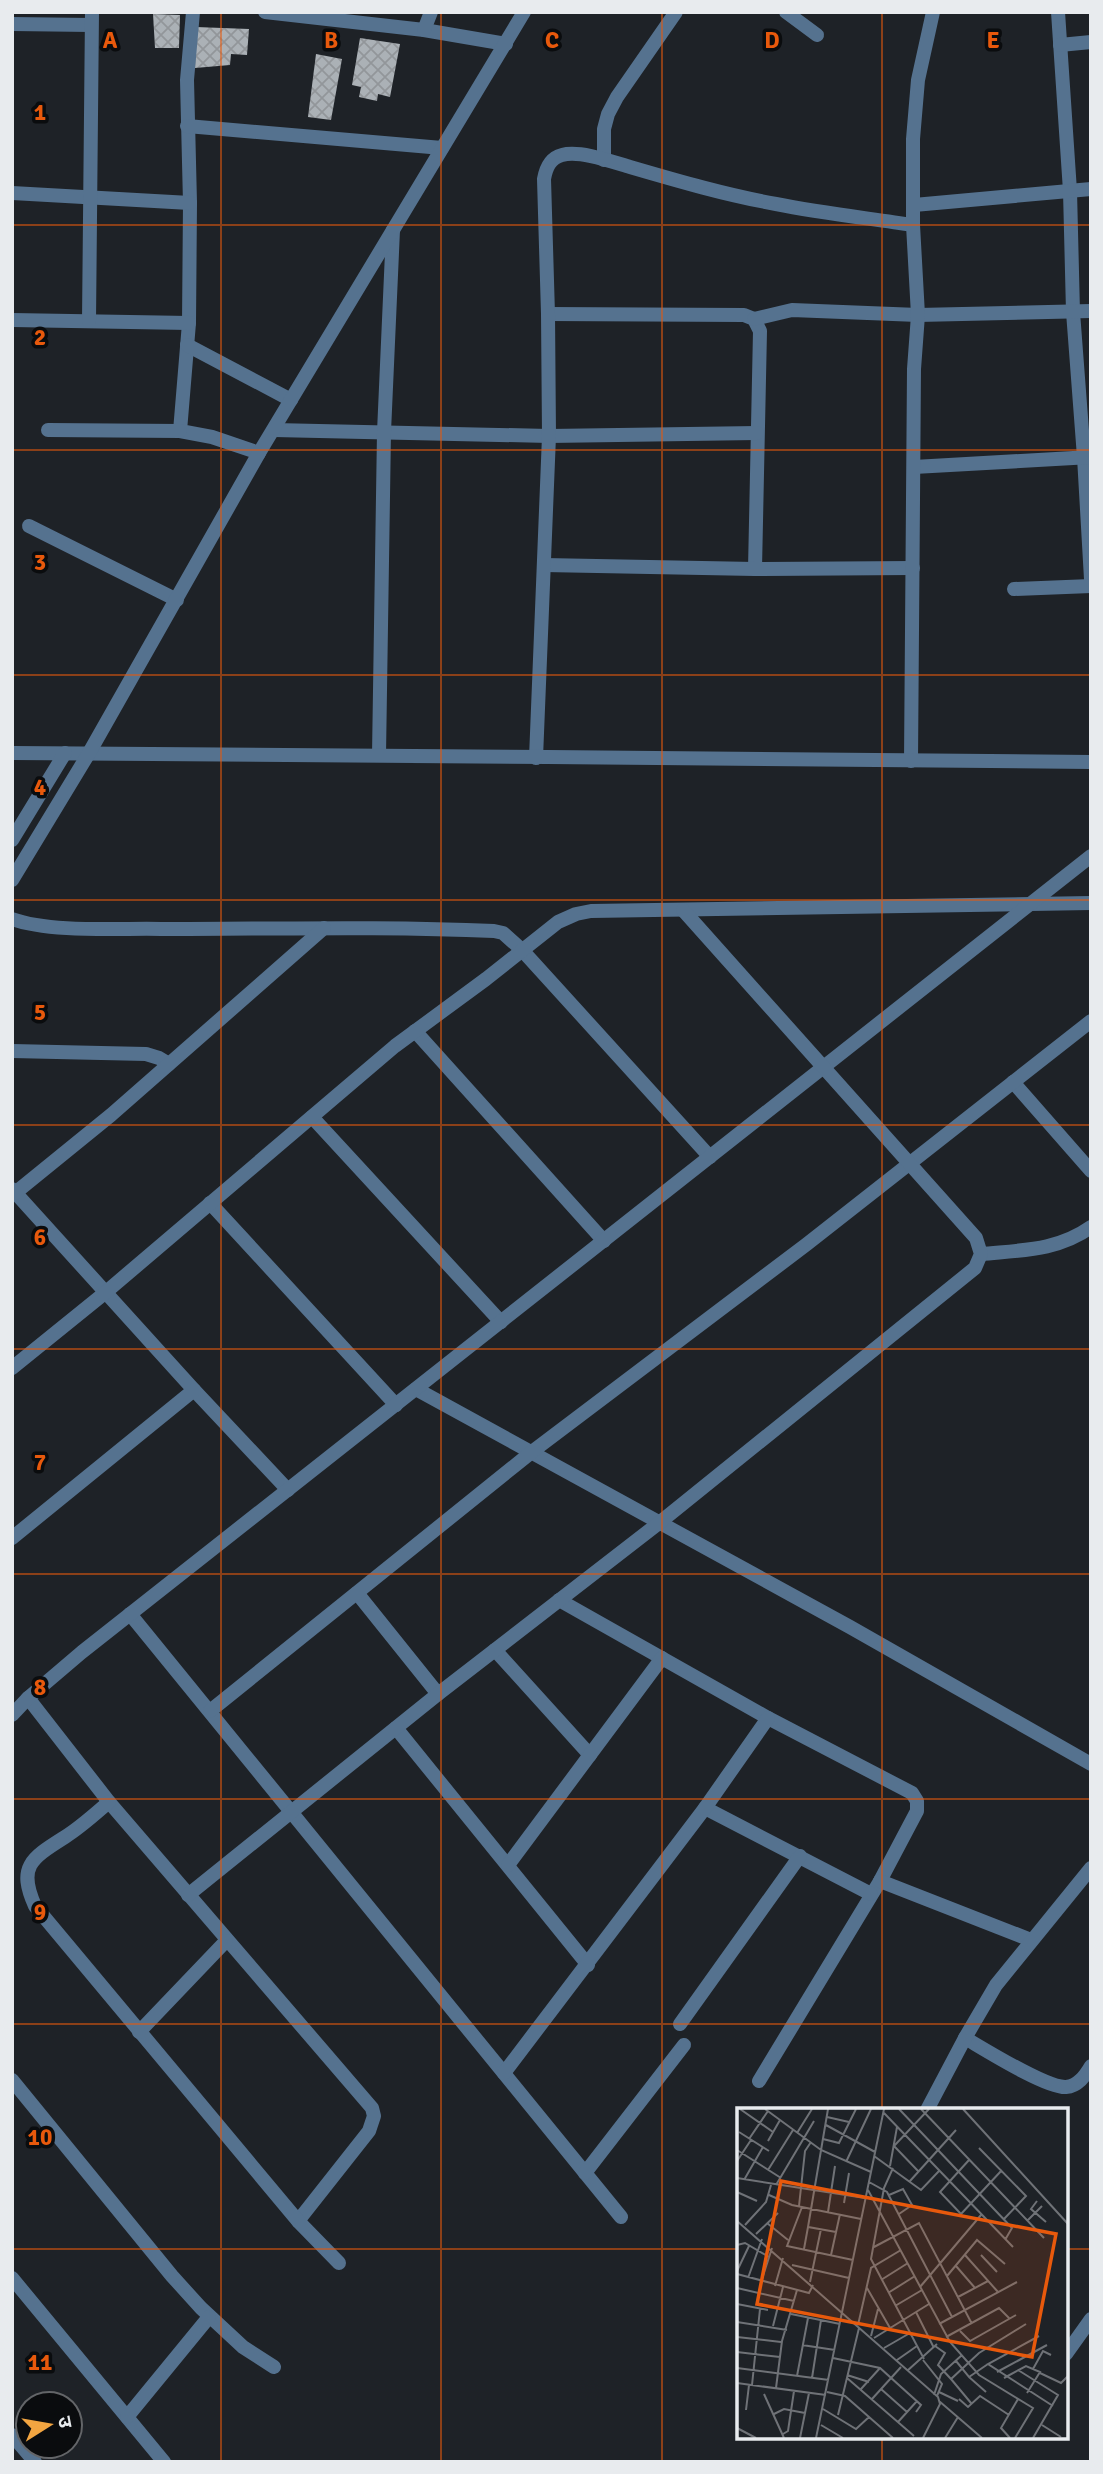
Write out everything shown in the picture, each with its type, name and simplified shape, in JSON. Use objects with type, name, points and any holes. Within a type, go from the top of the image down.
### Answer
[{"type":"street","points":[[180,431],[189,323],[187,80],[193,12]]},
{"type":"street","points":[[265,12],[424,30],[506,44]]},
{"type":"street","points":[[424,30],[430,12]]},
{"type":"street","points":[[12,880],[89,753],[259,453],[524,12]]},
{"type":"street","points":[[604,160],[604,130],[608,114],[676,12]]},
{"type":"street","points":[[786,12],[817,35]]},
{"type":"street","points":[[911,761],[914,369],[918,315],[913,225],[914,139],[918,80],[933,12]]},
{"type":"street","points":[[1058,12],[1070,191],[1073,312],[1088,457],[1091,579]]},
{"type":"street","points":[[12,24],[92,19],[89,321]]},
{"type":"street","points":[[1060,45],[1091,42]]},
{"type":"street","points":[[187,126],[442,148]]},
{"type":"street","points":[[537,758],[549,436],[544,179],[546,169],[562,155],[604,160],[722,193],[774,204],[913,225]]},
{"type":"street","points":[[914,205],[1091,189]]},
{"type":"street","points":[[12,193],[190,203]]},
{"type":"street","points":[[379,755],[384,432],[393,230]]},
{"type":"street","points":[[548,314],[744,315],[754,319],[792,310],[918,315],[1091,311]]},
{"type":"street","points":[[754,319],[760,331],[755,569]]},
{"type":"street","points":[[12,320],[189,323]]},
{"type":"street","points":[[187,345],[291,400]]},
{"type":"street","points":[[274,429],[549,436],[757,433]]},
{"type":"street","points":[[48,430],[180,431],[212,437],[259,453]]},
{"type":"street","points":[[914,467],[1088,457]]},
{"type":"street","points":[[29,526],[177,600]]},
{"type":"street","points":[[544,565],[755,569],[913,568]]},
{"type":"street","points":[[1014,589],[1091,586]]},
{"type":"street","points":[[12,753],[1091,762]]},
{"type":"street","points":[[12,840],[65,753]]},
{"type":"street","points":[[12,1715],[28,1698],[130,1614],[1091,856]]},
{"type":"street","points":[[12,1368],[415,1031],[558,922],[576,914],[591,911],[1091,903]]},
{"type":"street","points":[[188,1895],[438,1694],[659,1523],[975,1268],[981,1254],[976,1238],[683,911]]},
{"type":"street","points":[[12,919],[23,923],[80,928],[407,927],[503,933],[522,950],[710,1157]]},
{"type":"street","points":[[288,1490],[14,1191],[111,1115],[324,928]]},
{"type":"street","points":[[210,1711],[533,1451],[787,1260],[1091,1021]]},
{"type":"street","points":[[415,1031],[604,1241]]},
{"type":"street","points":[[12,1051],[146,1054],[169,1064]]},
{"type":"street","points":[[1013,1082],[1091,1171]]},
{"type":"street","points":[[312,1117],[501,1322]]},
{"type":"street","points":[[210,1203],[396,1405]]},
{"type":"street","points":[[981,1254],[1045,1248],[1073,1239],[1091,1227]]},
{"type":"street","points":[[416,1389],[850,1626],[1091,1764]]},
{"type":"street","points":[[12,1538],[194,1390]]},
{"type":"street","points":[[357,1593],[438,1694]]},
{"type":"street","points":[[559,1601],[768,1718],[912,1793],[917,1801],[917,1811],[880,1881],[759,2081]]},
{"type":"street","points":[[130,1614],[621,2217]]},
{"type":"street","points":[[495,1650],[590,1755]]},
{"type":"street","points":[[508,1865],[662,1658]]},
{"type":"street","points":[[28,1698],[109,1802],[364,2098],[374,2116],[369,2131],[298,2221]]},
{"type":"street","points":[[504,2073],[705,1808],[768,1718]]},
{"type":"street","points":[[396,1728],[588,1965]]},
{"type":"street","points":[[109,1802],[82,1825],[35,1856],[27,1870],[27,1888],[35,1906],[298,2221],[339,2263]]},
{"type":"street","points":[[705,1808],[871,1894]]},
{"type":"street","points":[[680,2024],[800,1856]]},
{"type":"street","points":[[928,2108],[996,1985],[1091,1868]]},
{"type":"street","points":[[880,1881],[1031,1940]]},
{"type":"street","points":[[139,2032],[226,1941]]},
{"type":"street","points":[[965,2038],[1009,2063],[1053,2084],[1066,2087],[1082,2080],[1091,2066]]},
{"type":"street","points":[[585,2173],[684,2045]]},
{"type":"street","points":[[12,2080],[172,2276],[209,2317],[243,2347],[274,2367]]},
{"type":"street","points":[[12,2278],[164,2462]]},
{"type":"street","points":[[127,2417],[209,2317]]},
{"type":"street","points":[[1068,2351],[1091,2319]]},
{"type":"street","points":[[12,2435],[35,2462]]},
{"type":"building","points":[[153,14],[180,15],[179,48],[155,48]]},
{"type":"building","points":[[196,27],[249,29],[247,55],[231,54],[230,65],[195,68]]},
{"type":"building","points":[[360,38],[400,44],[390,97],[378,94],[377,101],[359,97],[361,87],[352,85]]},
{"type":"building","points":[[316,54],[342,59],[331,120],[308,117]]}]
